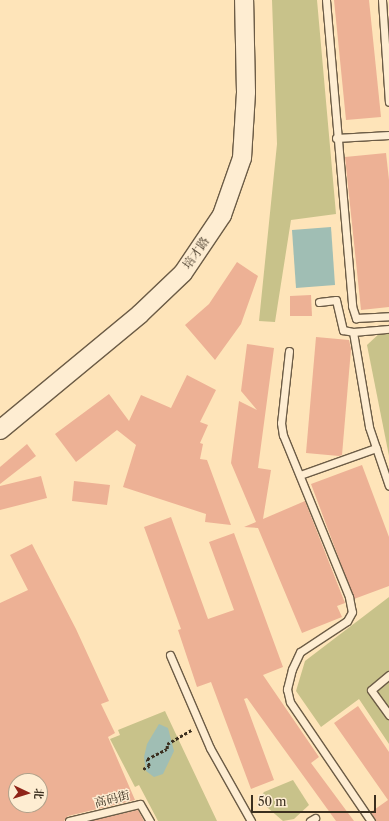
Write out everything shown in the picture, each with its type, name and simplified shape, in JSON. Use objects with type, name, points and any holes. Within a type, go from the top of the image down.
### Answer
[{"type":"street","name":"培才路","points":[[0,430],[140,314],[183,273],[222,215],[242,158],[246,92],[244,0]]},
{"type":"lane","points":[[326,0],[336,138],[352,306],[356,318],[389,316]]},
{"type":"lane","points":[[382,0],[389,102]]},
{"type":"lane","points":[[336,138],[389,135]]},
{"type":"lane","points":[[319,302],[336,300],[343,330],[353,332],[389,329]]},
{"type":"lane","points":[[353,332],[369,427],[389,486]]},
{"type":"lane","points":[[289,350],[281,423],[352,612],[347,620],[300,652],[292,669],[287,689],[290,702],[371,821]]},
{"type":"lane","points":[[300,475],[376,448]]},
{"type":"lane","points":[[170,655],[210,748],[251,821]]},
{"type":"lane","points":[[389,676],[372,690],[389,715]]},
{"type":"lane","name":"高码街","points":[[69,821],[140,804],[150,821]]},
{"type":"path","points":[[143,769],[149,766],[147,759],[168,749],[167,744],[200,725]]},
{"type":"shaded area","points":[[272,0],[317,0],[336,214],[291,220],[275,322],[259,321],[277,144]]},
{"type":"shaded area","points":[[381,332],[389,332],[389,456],[367,345]]},
{"type":"shaded area","points":[[389,597],[389,744],[359,699],[321,727],[296,691],[305,661]]},
{"type":"shaded area","points":[[165,711],[217,821],[158,821],[139,785],[135,787],[110,739],[120,735],[118,730]]},
{"type":"shaded area","points":[[293,780],[309,805],[294,819],[283,821],[261,802],[261,796],[264,792]]},
{"type":"water","points":[[331,227],[335,285],[296,288],[292,230]]},
{"type":"water","points":[[159,724],[168,728],[174,751],[163,774],[154,777],[146,771],[144,757],[147,744]]},
{"type":"building","points":[[334,0],[369,0],[381,117],[346,120]]},
{"type":"building","points":[[386,153],[389,180],[389,307],[361,310],[345,157]]},
{"type":"building","points":[[237,262],[258,276],[241,324],[215,360],[185,325],[209,304]]},
{"type":"building","points":[[311,295],[312,316],[290,316],[290,296]]},
{"type":"building","points":[[316,337],[349,340],[351,349],[342,455],[339,456],[306,453]]},
{"type":"building","points":[[247,344],[274,348],[258,468],[271,470],[263,519],[305,501],[345,603],[337,606],[342,617],[302,633],[258,528],[244,527],[256,522],[231,463],[239,401],[257,410],[241,391]]},
{"type":"building","points":[[187,375],[216,390],[200,422],[208,425],[200,443],[203,444],[200,459],[207,460],[231,525],[205,522],[206,514],[123,487],[136,445],[117,430],[76,462],[55,434],[109,394],[129,421],[141,395],[171,408]]},
{"type":"building","points":[[27,444],[36,456],[0,484],[0,467]]},
{"type":"building","points":[[362,465],[389,537],[389,586],[354,599],[311,484]]},
{"type":"building","points":[[41,476],[47,498],[0,510],[0,486]]},
{"type":"building","points":[[74,481],[110,485],[107,505],[72,501]]},
{"type":"building","points":[[171,517],[208,619],[234,610],[209,542],[234,533],[283,667],[263,675],[319,757],[311,763],[354,821],[336,821],[247,698],[244,699],[274,780],[251,789],[211,682],[197,687],[178,630],[181,629],[144,527]]},
{"type":"building","points":[[32,544],[76,629],[109,701],[101,704],[115,733],[108,737],[135,800],[68,816],[64,821],[0,821],[0,603],[28,590],[10,555]]},
{"type":"building","points":[[358,706],[389,752],[389,821],[376,821],[371,812],[388,800],[334,723]]},
{"type":"building","points":[[138,810],[144,821],[90,821]]}]
